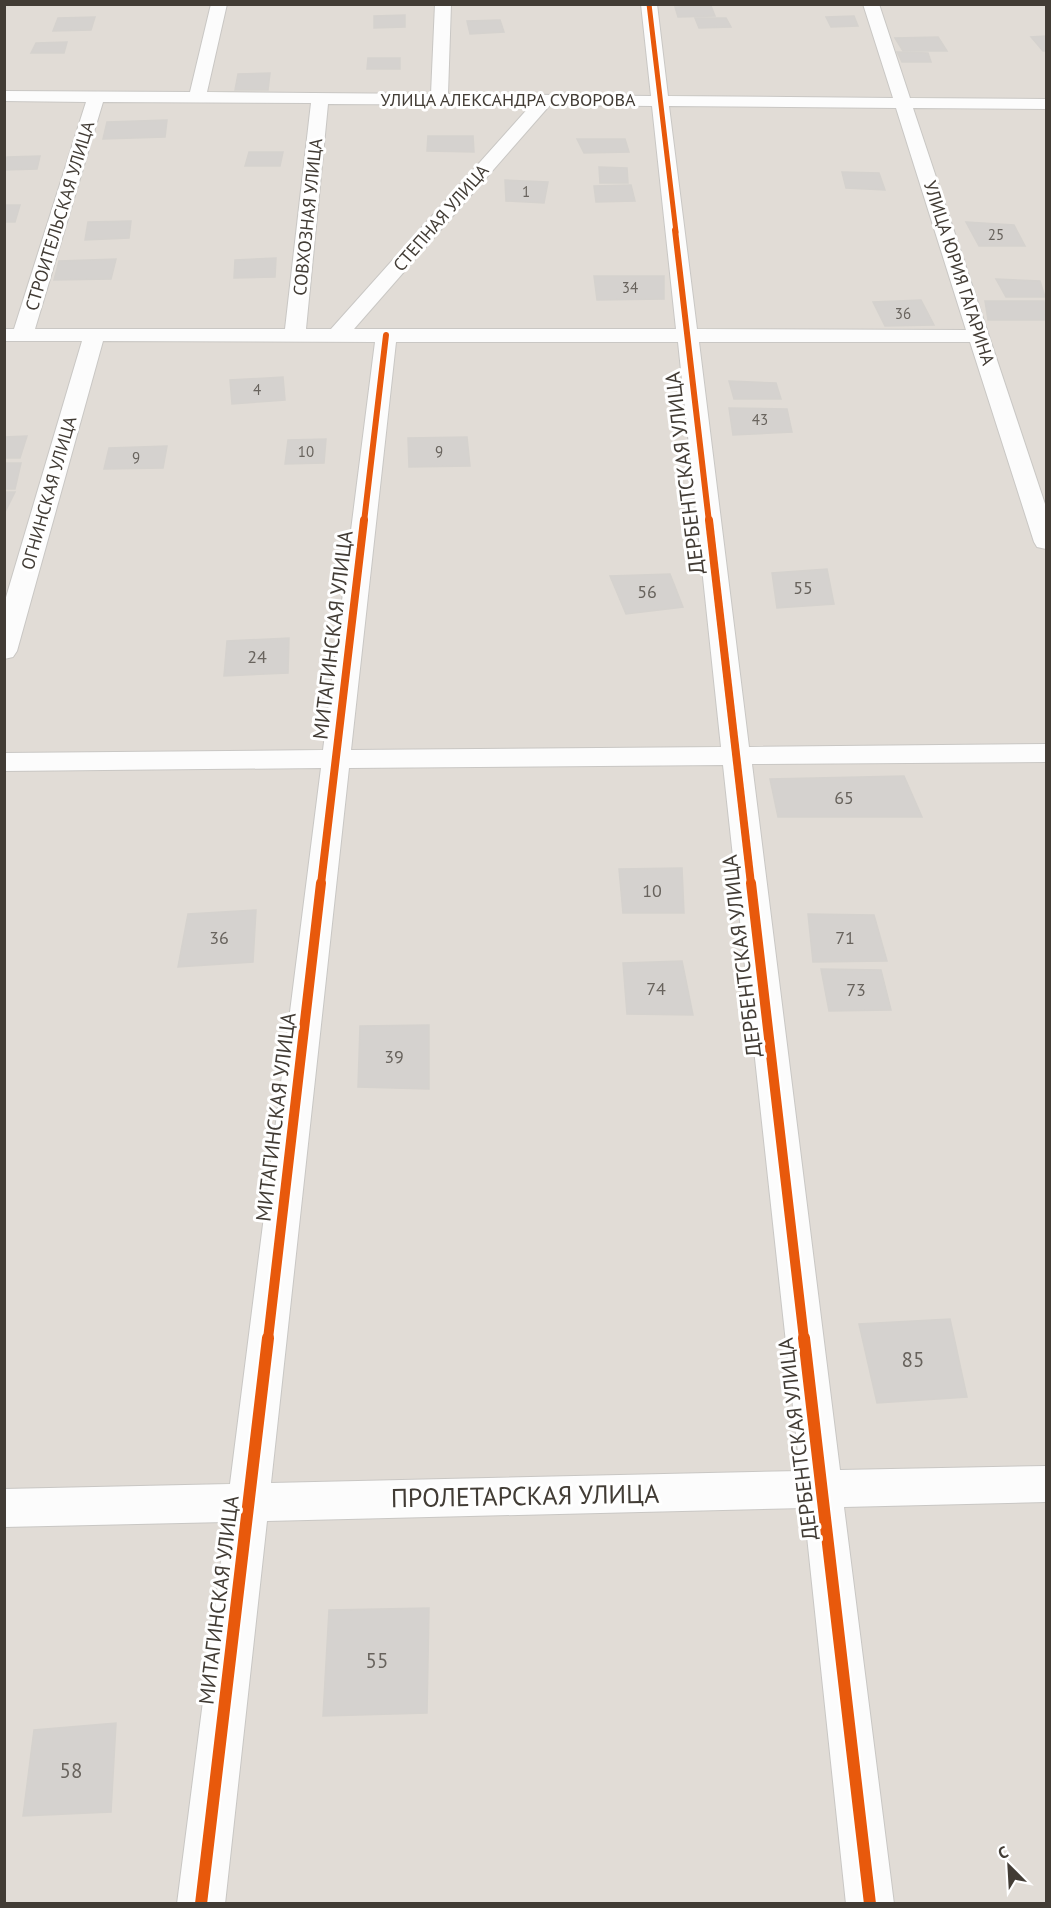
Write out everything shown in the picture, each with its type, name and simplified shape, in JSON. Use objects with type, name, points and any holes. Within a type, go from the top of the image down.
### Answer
[{"type":"street","points":[[197,98],[219,4]]},
{"type":"street","points":[[440,99],[444,4]]},
{"type":"street","name":"ДЕРБЕНТСКАЯ УЛИЦА","points":[[649,4],[870,1904]]},
{"type":"street","name":"УЛИЦА ЮРИЯ ГАГАРИНА","points":[[871,4],[1047,542]]},
{"type":"street","name":"УЛИЦА АЛЕКСАНДРА СУВОРОВА","points":[[4,96],[1047,104]]},
{"type":"street","name":"СТРОИТЕЛЬСКАЯ УЛИЦА","points":[[14,335],[96,97]]},
{"type":"street","name":"СОВХОЗНАЯ УЛИЦА","points":[[295,335],[320,98]]},
{"type":"street","name":"СТЕПНАЯ УЛИЦА","points":[[337,335],[545,100]]},
{"type":"street","points":[[14,335],[979,336]]},
{"type":"street","name":"ОГНИНСКАЯ УЛИЦА","points":[[4,651],[94,335]]},
{"type":"street","name":"МИТАГИНСКАЯ УЛИЦА","points":[[201,1904],[386,335]]},
{"type":"street","points":[[4,762],[1047,753]]},
{"type":"street","name":"ПРОЛЕТАРСКАЯ УЛИЦА","points":[[4,1508],[1047,1484]]},
{"type":"shaded area","points":[[5,5],[1046,5],[1046,1903],[5,1903]]},
{"type":"building","points":[[711,6],[715,16],[678,17],[675,7]]},
{"type":"building","points":[[405,15],[405,27],[374,28],[374,16]]},
{"type":"building","points":[[854,16],[858,26],[831,27],[826,17]]},
{"type":"building","points":[[95,17],[91,30],[53,31],[58,18]]},
{"type":"building","points":[[695,18],[726,18],[731,27],[699,28]]},
{"type":"building","points":[[500,20],[504,32],[470,34],[467,21]]},
{"type":"building","points":[[1046,36],[1046,51],[1043,51],[1031,37]]},
{"type":"building","points":[[938,37],[947,51],[903,51],[895,38]]},
{"type":"building","points":[[67,42],[64,53],[31,53],[36,43]]},
{"type":"building","points":[[897,52],[928,53],[931,62],[902,62]]},
{"type":"building","points":[[368,58],[400,58],[400,69],[367,69]]},
{"type":"building","points":[[270,73],[268,90],[235,90],[238,74]]},
{"type":"building","points":[[167,120],[165,137],[103,139],[107,122]]},
{"type":"building","points":[[428,136],[473,136],[474,152],[427,151]]},
{"type":"building","points":[[577,139],[625,139],[629,152],[584,153]]},
{"type":"building","points":[[249,152],[283,152],[280,166],[245,166]]},
{"type":"building","points":[[40,156],[37,169],[4,170],[7,157]]},
{"type":"building","points":[[599,167],[627,168],[628,183],[600,183]]},
{"type":"building","points":[[842,172],[879,173],[885,190],[846,188]]},
{"type":"building","points":[[505,180],[548,182],[544,203],[506,201]]},
{"type":"building","points":[[631,185],[635,201],[596,202],[594,186]]},
{"type":"building","points":[[4,205],[20,205],[15,222],[4,222]]},
{"type":"building","points":[[131,221],[129,238],[85,240],[88,222]]},
{"type":"building","points":[[966,222],[1014,225],[1025,246],[979,246]]},
{"type":"building","points":[[276,258],[275,277],[234,278],[235,260]]},
{"type":"building","points":[[116,259],[111,279],[54,280],[59,261]]},
{"type":"building","points":[[594,276],[664,276],[664,299],[597,300]]},
{"type":"building","points":[[996,279],[1040,281],[1045,297],[1006,297]]},
{"type":"building","points":[[921,300],[934,325],[885,326],[873,302]]},
{"type":"building","points":[[985,301],[1044,301],[1046,320],[988,320]]},
{"type":"building","points":[[283,377],[285,400],[232,404],[230,380]]},
{"type":"building","points":[[729,381],[776,383],[781,399],[734,399]]},
{"type":"building","points":[[729,408],[787,409],[792,432],[733,435]]},
{"type":"building","points":[[27,436],[20,458],[4,458],[4,437]]},
{"type":"building","points":[[467,437],[470,466],[409,467],[408,438]]},
{"type":"building","points":[[326,439],[324,463],[285,464],[288,440]]},
{"type":"building","points":[[167,446],[163,468],[104,469],[109,448]]},
{"type":"building","points":[[4,463],[21,463],[15,489],[4,489]]},
{"type":"building","points":[[4,492],[15,492],[4,514]]},
{"type":"building","points":[[827,569],[834,604],[777,608],[772,573]]},
{"type":"building","points":[[670,574],[683,607],[626,614],[610,576]]},
{"type":"building","points":[[289,638],[288,673],[224,676],[227,641]]},
{"type":"building","points":[[904,776],[922,817],[778,817],[770,779]]},
{"type":"building","points":[[682,868],[684,913],[623,913],[619,869]]},
{"type":"building","points":[[256,910],[253,962],[178,967],[188,914]]},
{"type":"building","points":[[808,914],[874,915],[887,961],[813,962]]},
{"type":"building","points":[[682,961],[693,1015],[627,1014],[623,963]]},
{"type":"building","points":[[821,969],[881,970],[891,1010],[829,1011]]},
{"type":"building","points":[[429,1025],[429,1089],[358,1087],[360,1026]]},
{"type":"building","points":[[950,1319],[967,1397],[877,1403],[859,1324]]},
{"type":"building","points":[[429,1608],[427,1713],[323,1716],[329,1610]]},
{"type":"building","points":[[116,1723],[111,1812],[23,1816],[34,1730]]},
{"type":"cycle path","points":[[649,4],[870,1904]]},
{"type":"cycle path","points":[[201,1904],[386,335]]}]
